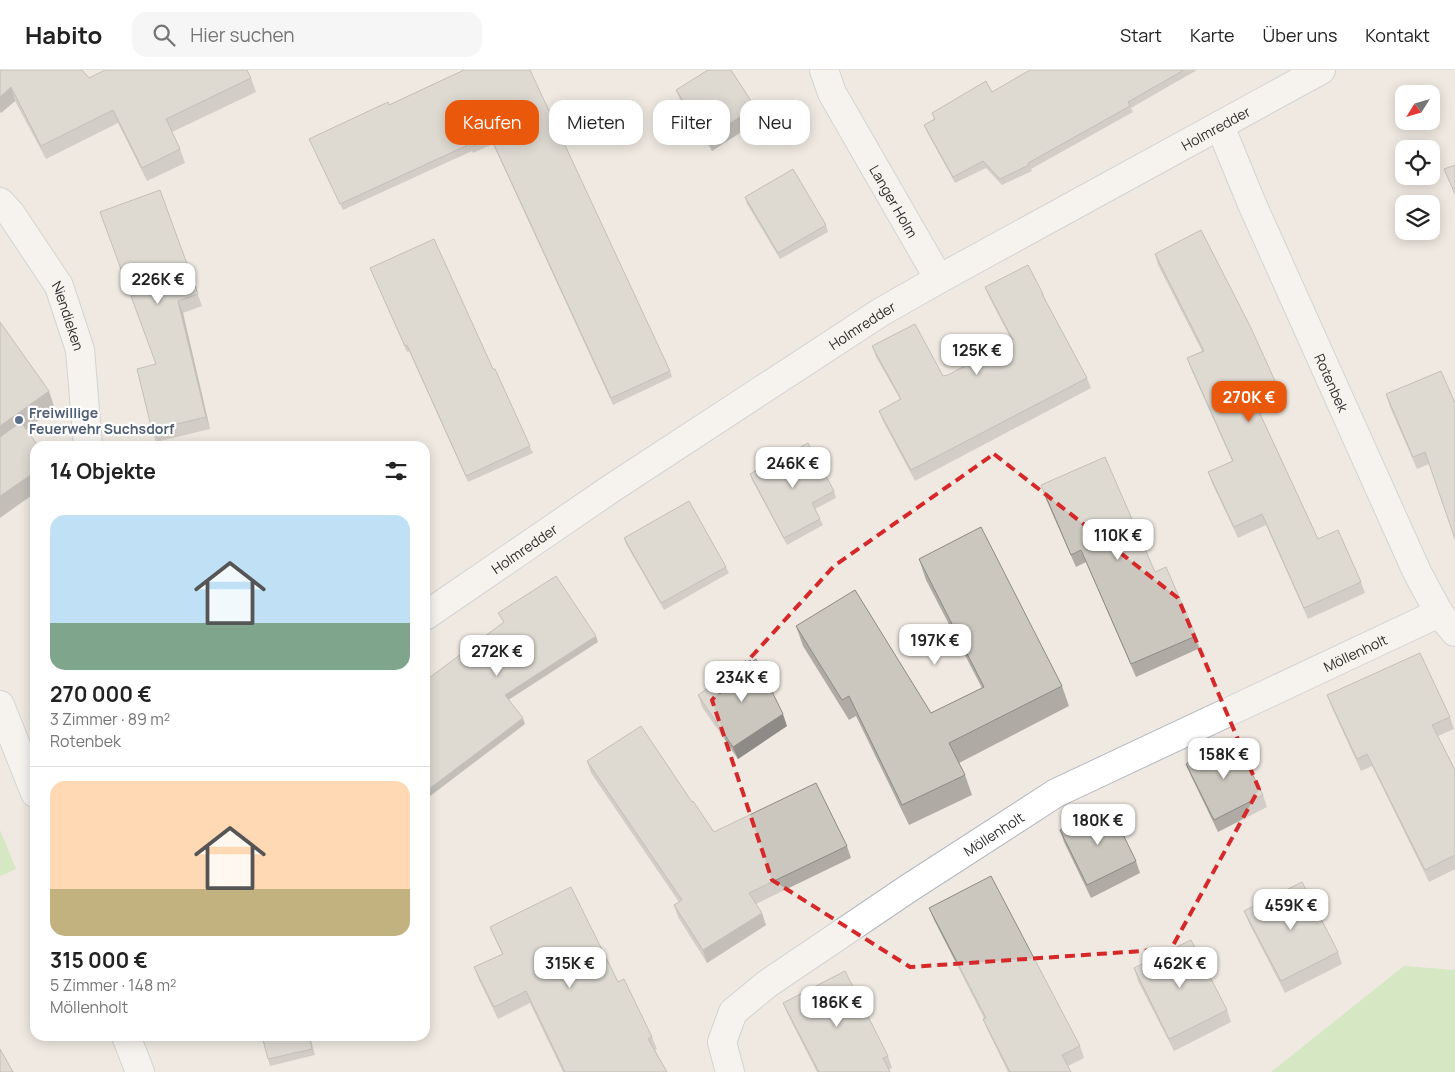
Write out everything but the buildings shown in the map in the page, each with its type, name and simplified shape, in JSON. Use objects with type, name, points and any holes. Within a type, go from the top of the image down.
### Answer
[{"type":"street","name":"Langer Holm","points":[[824,70],[832,93],[940,279]]},
{"type":"street","name":"Holmredder","points":[[430,613],[620,483],[881,312],[1321,70]]},
{"type":"street","name":"Rotenbek","points":[[1220,126],[1252,204],[1413,563],[1447,622]]},
{"type":"street","name":"Niendieken","points":[[0,202],[11,214],[59,286],[80,350],[88,441]]},
{"type":"street","name":"Möllenholt","points":[[730,1072],[722,1042],[733,1012],[767,984],[909,888],[1048,798],[1447,622]]},
{"type":"street","points":[[0,705],[30,780]]},
{"type":"street","points":[[128,1041],[140,1072]]},
{"type":"highlighted area","points":[[994,454],[1178,598],[1259,789],[1171,949],[910,967],[772,880],[712,700],[834,566]]},
{"type":"green space","points":[[0,830],[16,869],[0,876]]},
{"type":"green space","points":[[1404,966],[1455,970],[1455,1072],[1271,1072]]},
{"type":"place","name":"Freiwillige Feuerwehr Suchsdorf","points":[[19,420]]}]
